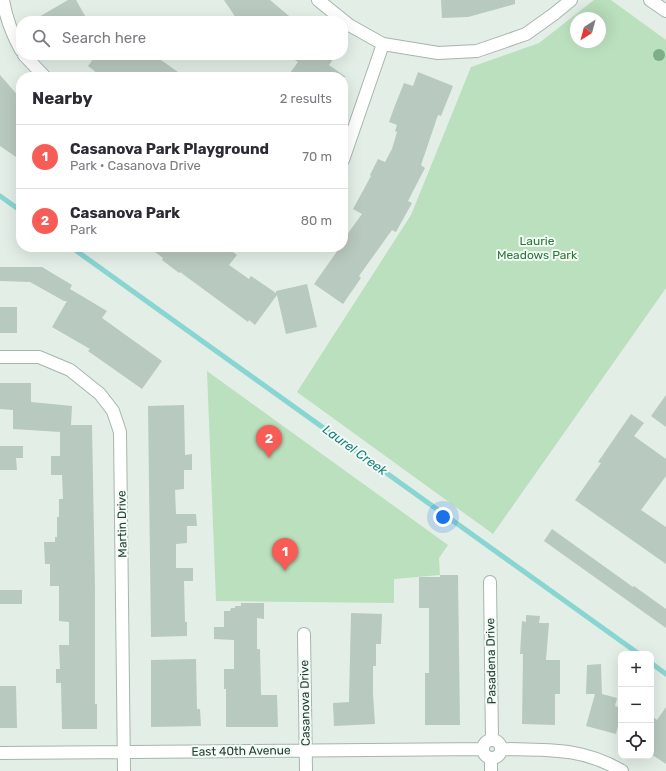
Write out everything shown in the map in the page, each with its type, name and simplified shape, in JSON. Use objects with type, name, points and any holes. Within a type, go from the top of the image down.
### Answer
[{"type":"street","points":[[3,0],[5,15],[16,41]]},
{"type":"street","points":[[318,0],[338,16]]},
{"type":"street","points":[[348,24],[384,44],[438,53],[477,51],[526,34],[572,0]]},
{"type":"street","points":[[650,0],[666,11]]},
{"type":"street","points":[[348,146],[384,44]]},
{"type":"street","points":[[29,60],[40,72]]},
{"type":"street","name":"Martin Drive","points":[[0,357],[39,357],[70,370],[100,394],[113,411],[120,432],[124,771]]},
{"type":"street","name":"Pasadena Drive","points":[[490,582],[492,740]]},
{"type":"street","name":"Casanova Drive","points":[[304,634],[306,771]]},
{"type":"street","points":[[492,740],[499,744],[501,749],[497,757],[491,758],[486,756],[483,749],[485,743],[492,740]]},
{"type":"street","name":"East 40th Avenue","points":[[0,753],[483,749]]},
{"type":"street","points":[[501,749],[555,750],[582,754],[609,763],[622,771]]},
{"type":"street","points":[[491,758],[491,771]]},
{"type":"green space","name":"Laurie Meadows Park","points":[[594,0],[611,0],[666,40],[666,288],[493,534],[297,392],[411,215],[471,67],[539,43],[570,19],[570,48],[606,48],[606,12],[579,12]]},
{"type":"green space","points":[[207,371],[448,545],[439,558],[440,575],[394,579],[394,603],[216,601]]},
{"type":"building","points":[[68,0],[76,0],[85,16],[41,16]]},
{"type":"building","points":[[224,0],[270,0],[289,16],[235,16]]},
{"type":"building","points":[[441,0],[515,0],[515,4],[468,17],[442,18]]},
{"type":"building","points":[[92,60],[161,60],[178,72],[96,72],[88,66]]},
{"type":"building","points":[[295,60],[332,60],[329,65],[339,72],[291,72],[298,62]]},
{"type":"building","points":[[418,72],[453,86],[441,116],[438,115],[421,165],[425,168],[408,201],[412,203],[396,232],[392,230],[359,276],[361,278],[343,304],[314,284],[336,252],[348,252],[348,233],[362,214],[353,209],[371,176],[370,175],[378,159],[385,162],[392,149],[397,132],[395,131],[397,125],[389,122],[404,83],[413,86]]},
{"type":"building","points":[[0,75],[16,93],[16,157],[0,146]]},
{"type":"building","points":[[155,252],[233,252],[237,255],[229,265],[249,279],[251,276],[276,293],[276,291],[307,284],[317,327],[286,334],[277,295],[255,325],[249,320],[248,322],[180,272],[179,273],[162,260],[163,258]]},
{"type":"building","points":[[0,267],[42,267],[72,285],[70,289],[107,311],[102,318],[162,361],[142,389],[88,351],[90,349],[52,327],[67,301],[64,301],[30,282],[0,281]]},
{"type":"building","points":[[0,307],[17,307],[17,333],[0,333]]},
{"type":"building","points":[[0,383],[31,383],[31,402],[72,406],[71,425],[92,425],[95,589],[95,704],[97,704],[97,729],[62,729],[61,683],[56,683],[56,669],[60,669],[59,645],[69,645],[69,622],[59,621],[59,586],[50,586],[50,564],[45,564],[44,542],[55,542],[55,537],[57,537],[57,517],[59,517],[59,499],[63,499],[62,475],[51,475],[51,456],[60,456],[60,432],[13,429],[13,410],[0,409]]},
{"type":"building","points":[[666,395],[666,427],[651,416]]},
{"type":"building","points":[[184,405],[185,455],[192,454],[192,470],[184,470],[184,489],[175,490],[176,514],[196,514],[197,526],[187,526],[187,543],[176,544],[176,568],[193,568],[193,581],[184,581],[185,622],[187,622],[187,636],[151,637],[148,406]]},
{"type":"building","points":[[631,414],[644,423],[634,436],[666,459],[666,476],[641,510],[666,527],[666,564],[575,500],[601,463],[598,462]]},
{"type":"building","points":[[0,446],[23,446],[23,458],[16,458],[17,470],[0,470]]},
{"type":"building","points":[[552,529],[666,609],[666,628],[544,541]]},
{"type":"building","points":[[440,575],[458,575],[460,725],[425,725],[425,673],[429,673],[429,608],[419,608],[419,577],[440,577]]},
{"type":"building","points":[[0,590],[22,590],[22,604],[0,604]]},
{"type":"building","points":[[241,603],[264,603],[264,619],[257,618],[257,649],[260,649],[261,695],[277,695],[278,727],[226,727],[226,689],[224,689],[224,669],[234,669],[234,640],[214,639],[214,627],[224,627],[224,611],[230,611],[231,608],[235,608],[235,606],[241,606]]},
{"type":"building","points":[[351,613],[382,614],[381,644],[376,644],[376,666],[373,666],[375,724],[334,726],[333,703],[349,702]]},
{"type":"building","points":[[526,615],[540,616],[539,623],[549,623],[546,660],[560,660],[560,694],[555,694],[555,725],[522,724],[523,654],[520,654],[522,621],[526,622]]},
{"type":"building","points":[[196,659],[197,709],[200,709],[201,726],[151,727],[151,660]]},
{"type":"building","points":[[601,664],[602,694],[617,698],[615,706],[618,707],[618,726],[616,734],[586,726],[595,694],[586,694],[587,665]]},
{"type":"building","points":[[0,686],[16,686],[17,728],[0,728]]},
{"type":"building","points":[[666,707],[666,764],[654,756],[654,718],[657,720]]},
{"type":"waterway","name":"Laurel Creek","points":[[0,196],[16,207]]},
{"type":"waterway","name":"Laurel Creek","points":[[78,252],[635,651]]},
{"type":"waterway","name":"Laurel Creek","points":[[654,665],[666,674]]},
{"type":"place","name":"Casanova Park","points":[[269,458]]},
{"type":"place","name":"Casanova Park Playground","points":[[285,571]]}]
